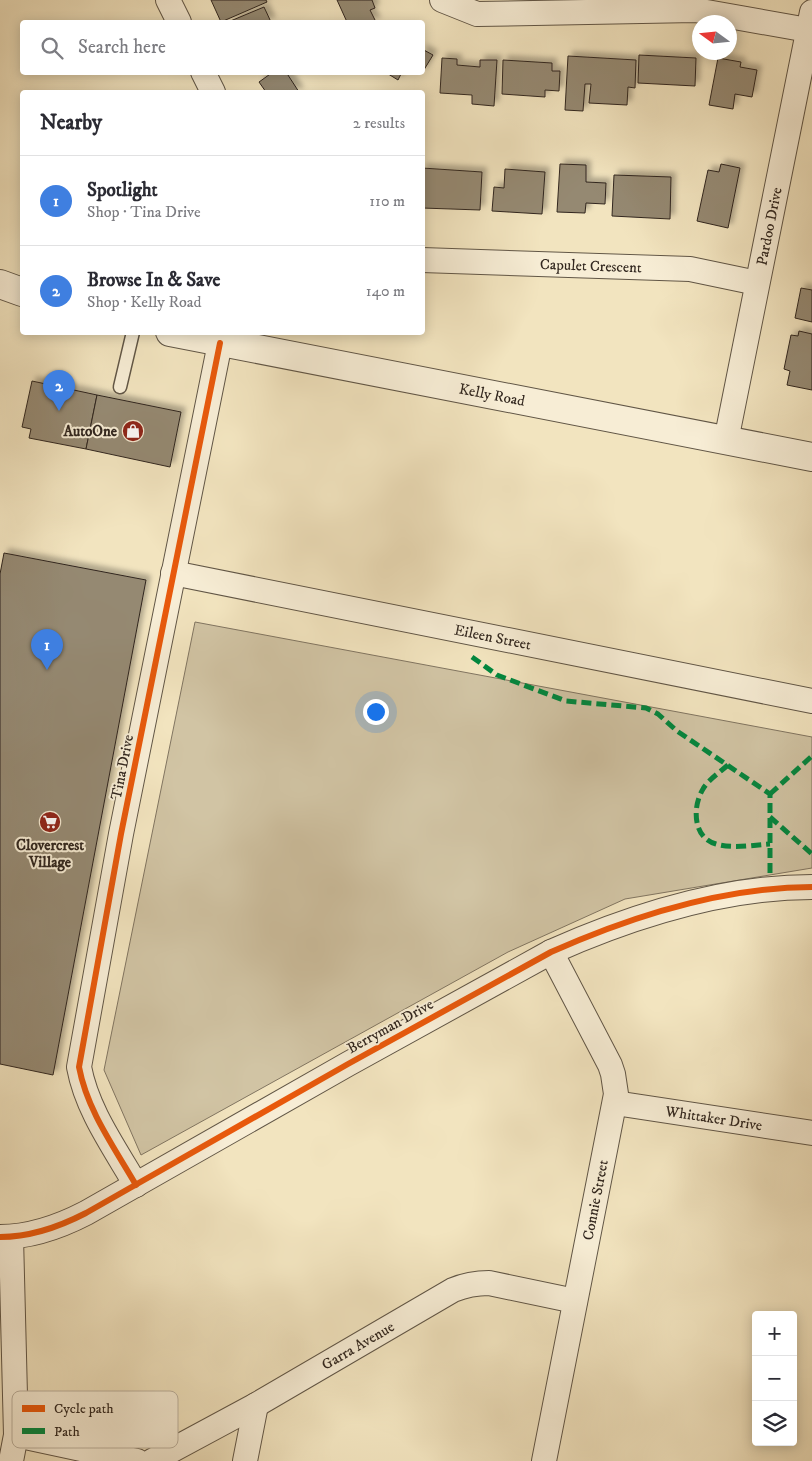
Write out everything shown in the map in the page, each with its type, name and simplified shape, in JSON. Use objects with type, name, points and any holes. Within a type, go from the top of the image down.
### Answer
[{"type":"street","points":[[168,0],[178,20]]},
{"type":"street","points":[[442,0],[477,14],[695,10],[810,21]]},
{"type":"street","name":"Pardoo Drive","points":[[726,441],[810,21]]},
{"type":"street","points":[[205,75],[212,90]]},
{"type":"street","name":"Capulet Crescent","points":[[425,260],[690,269],[757,283]]},
{"type":"street","points":[[0,284],[20,291]]},
{"type":"street","points":[[0,305],[20,308]]},
{"type":"street","name":"Kelly Road","points":[[184,335],[812,458]]},
{"type":"street","name":"Tina Drive","points":[[136,1185],[95,1114],[85,1090],[79,1067],[121,834],[220,343]]},
{"type":"street","name":"Eileen Street","points":[[174,573],[812,701]]},
{"type":"street","name":"Berryman Drive","points":[[6,1237],[35,1233],[68,1223],[348,1064],[551,952],[616,926],[683,906],[725,896],[762,891],[812,888]]},
{"type":"street","name":"Connie Street","points":[[544,1461],[615,1103],[616,1087],[610,1065],[551,952]]},
{"type":"street","name":"Whittaker Drive","points":[[615,1103],[812,1133]]},
{"type":"street","points":[[6,1237],[14,1391]]},
{"type":"street","name":"Garra Avenue","points":[[178,1447],[256,1405],[453,1290],[465,1285],[489,1283],[575,1301]]},
{"type":"street","points":[[245,1461],[256,1405]]},
{"type":"street","points":[[11,1461],[14,1448]]},
{"type":"street","points":[[76,1448],[137,1461]]},
{"type":"street","name":"Garra Avenue","points":[[152,1461],[176,1448]]},
{"type":"lane","points":[[120,387],[132,335]]},
{"type":"shaded area","points":[[195,622],[812,737],[812,868],[625,899],[508,952],[141,1155],[104,1070]]},
{"type":"building","points":[[211,0],[266,0],[267,2],[226,20],[220,20]]},
{"type":"building","points":[[337,0],[372,0],[375,8],[370,10],[375,20],[346,20]]},
{"type":"building","points":[[264,7],[270,20],[233,20]]},
{"type":"building","points":[[425,51],[433,55],[425,68]]},
{"type":"building","points":[[639,55],[692,58],[692,60],[696,60],[695,86],[638,83]]},
{"type":"building","points":[[568,56],[636,60],[635,88],[628,87],[627,105],[589,103],[591,84],[585,84],[583,111],[565,110]]},
{"type":"building","points":[[442,58],[457,59],[457,65],[480,67],[480,60],[497,60],[494,106],[472,104],[472,95],[440,93]]},
{"type":"building","points":[[503,60],[552,63],[552,71],[560,71],[559,91],[545,90],[545,97],[502,94]]},
{"type":"building","points":[[718,60],[741,62],[740,67],[757,70],[752,97],[735,94],[733,109],[709,105]]},
{"type":"building","points":[[269,75],[288,75],[298,90],[265,90],[259,82]]},
{"type":"building","points":[[390,75],[400,75],[398,80]]},
{"type":"building","points":[[560,164],[586,165],[586,182],[606,183],[605,204],[586,203],[585,213],[557,212]]},
{"type":"building","points":[[721,164],[740,168],[728,228],[697,221],[708,170],[719,172]]},
{"type":"building","points":[[425,168],[482,172],[480,210],[425,208]]},
{"type":"building","points":[[505,169],[545,172],[542,214],[492,211],[494,187],[504,188]]},
{"type":"building","points":[[614,175],[671,177],[670,219],[612,216]]},
{"type":"building","points":[[801,288],[812,290],[812,322],[795,318]]},
{"type":"building","points":[[799,331],[812,334],[812,390],[787,385],[790,371],[784,369],[791,335],[798,336]]},
{"type":"building","points":[[32,381],[97,395],[86,449],[29,438],[31,429],[22,427]]},
{"type":"building","name":"AutoOne","points":[[97,395],[181,412],[170,467],[86,449]]},
{"type":"building","name":"Clovercrest Village","points":[[4,553],[146,580],[53,1075],[0,1064],[0,574]]},
{"type":"marked path","points":[[472,657],[497,675],[566,701],[646,708],[658,714],[677,731],[770,794],[770,877]]},
{"type":"marked path","points":[[770,794],[812,756]]},
{"type":"marked path","points":[[728,765],[708,782],[699,796],[696,813],[699,829],[708,841],[716,844],[729,846],[770,844]]},
{"type":"marked path","points":[[770,817],[812,854]]},
{"type":"cycle path","points":[[136,1185],[95,1113],[88,1098],[79,1067],[121,834],[220,343]]},
{"type":"cycle path","points":[[0,1237],[34,1233],[66,1223],[86,1213],[348,1064],[551,952],[613,927],[679,906],[745,892],[812,887]]},
{"type":"place","name":"Browse In & Save","points":[[59,411]]},
{"type":"place","name":"AutoOne","points":[[133,431]]},
{"type":"place","name":"Spotlight","points":[[47,670]]},
{"type":"place","name":"Clovercrest Village","points":[[50,822]]}]
